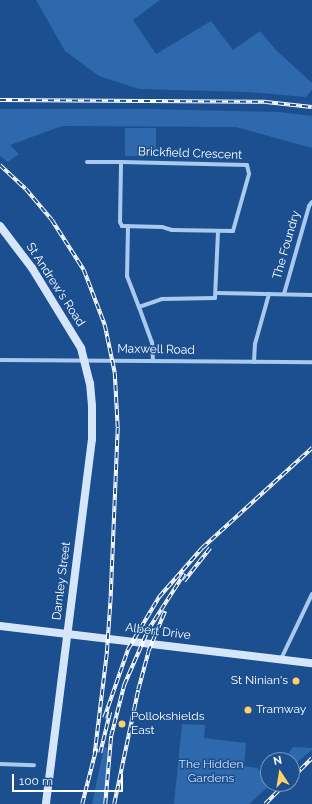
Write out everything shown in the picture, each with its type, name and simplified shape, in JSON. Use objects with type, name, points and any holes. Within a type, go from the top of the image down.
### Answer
[{"type":"street","name":"Brickfield Crescent","points":[[87,162],[247,165],[249,174],[234,229],[230,232],[218,232]]},
{"type":"street","name":"Brickfield Crescent","points":[[121,162],[120,222],[128,226],[127,276],[152,342],[153,360]]},
{"type":"street","name":"The Foundry","points":[[284,294],[309,206],[312,202]]},
{"type":"street","name":"St Andrew's Road","points":[[0,226],[32,268],[81,348],[85,360]]},
{"type":"street","points":[[128,226],[218,232],[217,293],[212,299],[162,299],[139,307]]},
{"type":"street","points":[[217,293],[312,295]]},
{"type":"street","name":"The Foundry","points":[[254,362],[255,344],[269,294]]},
{"type":"street","name":"Maxwell Road","points":[[0,360],[134,359],[312,362]]},
{"type":"street","name":"Darnley Street","points":[[46,804],[92,439],[92,407],[85,360]]},
{"type":"street","points":[[281,659],[312,594]]},
{"type":"street","name":"Albert Drive","points":[[0,626],[163,644],[312,663]]},
{"type":"street","points":[[0,764],[34,765]]},
{"type":"green space","points":[[36,0],[160,0],[133,20],[156,54],[211,21],[233,50],[260,31],[276,50],[312,83],[312,90],[306,97],[247,92],[139,89],[99,76],[65,51]]},
{"type":"green space","points":[[0,109],[149,109],[279,112],[312,116],[312,148],[236,127],[62,126],[10,145],[19,154],[8,162],[0,156]]},
{"type":"green space","points":[[125,128],[156,128],[156,156],[125,156]]},
{"type":"green space","name":"The Hidden Gardens","points":[[182,724],[205,725],[204,738],[246,743],[244,766],[258,768],[260,772],[260,792],[262,792],[249,804],[174,804]]},
{"type":"green space","points":[[104,747],[108,748],[104,804],[92,804]]},
{"type":"green space","points":[[293,747],[312,748],[312,750],[300,760],[300,752],[290,752]]},
{"type":"railway","points":[[0,100],[266,102],[312,107]]},
{"type":"railway","points":[[0,165],[26,189],[52,220],[84,270],[105,325],[115,373],[118,428],[111,597],[107,654],[95,753]]},
{"type":"railway","points":[[104,718],[128,649],[159,597],[202,548],[312,448]]},
{"type":"railway","points":[[184,581],[210,548]]},
{"type":"railway","points":[[105,804],[111,736],[124,685],[148,630],[184,574]]},
{"type":"railway","points":[[114,804],[138,690],[148,652],[165,611]]},
{"type":"railway","points":[[100,753],[110,712]]},
{"type":"railway","points":[[82,804],[96,749]]},
{"type":"railway","points":[[300,770],[312,758]]},
{"type":"railway","points":[[265,804],[277,792]]},
{"type":"place","name":"St Ninian's","points":[[296,681]]},
{"type":"place","name":"Tramway","points":[[248,710]]},
{"type":"place","name":"Pollokshields East","points":[[122,724]]}]
